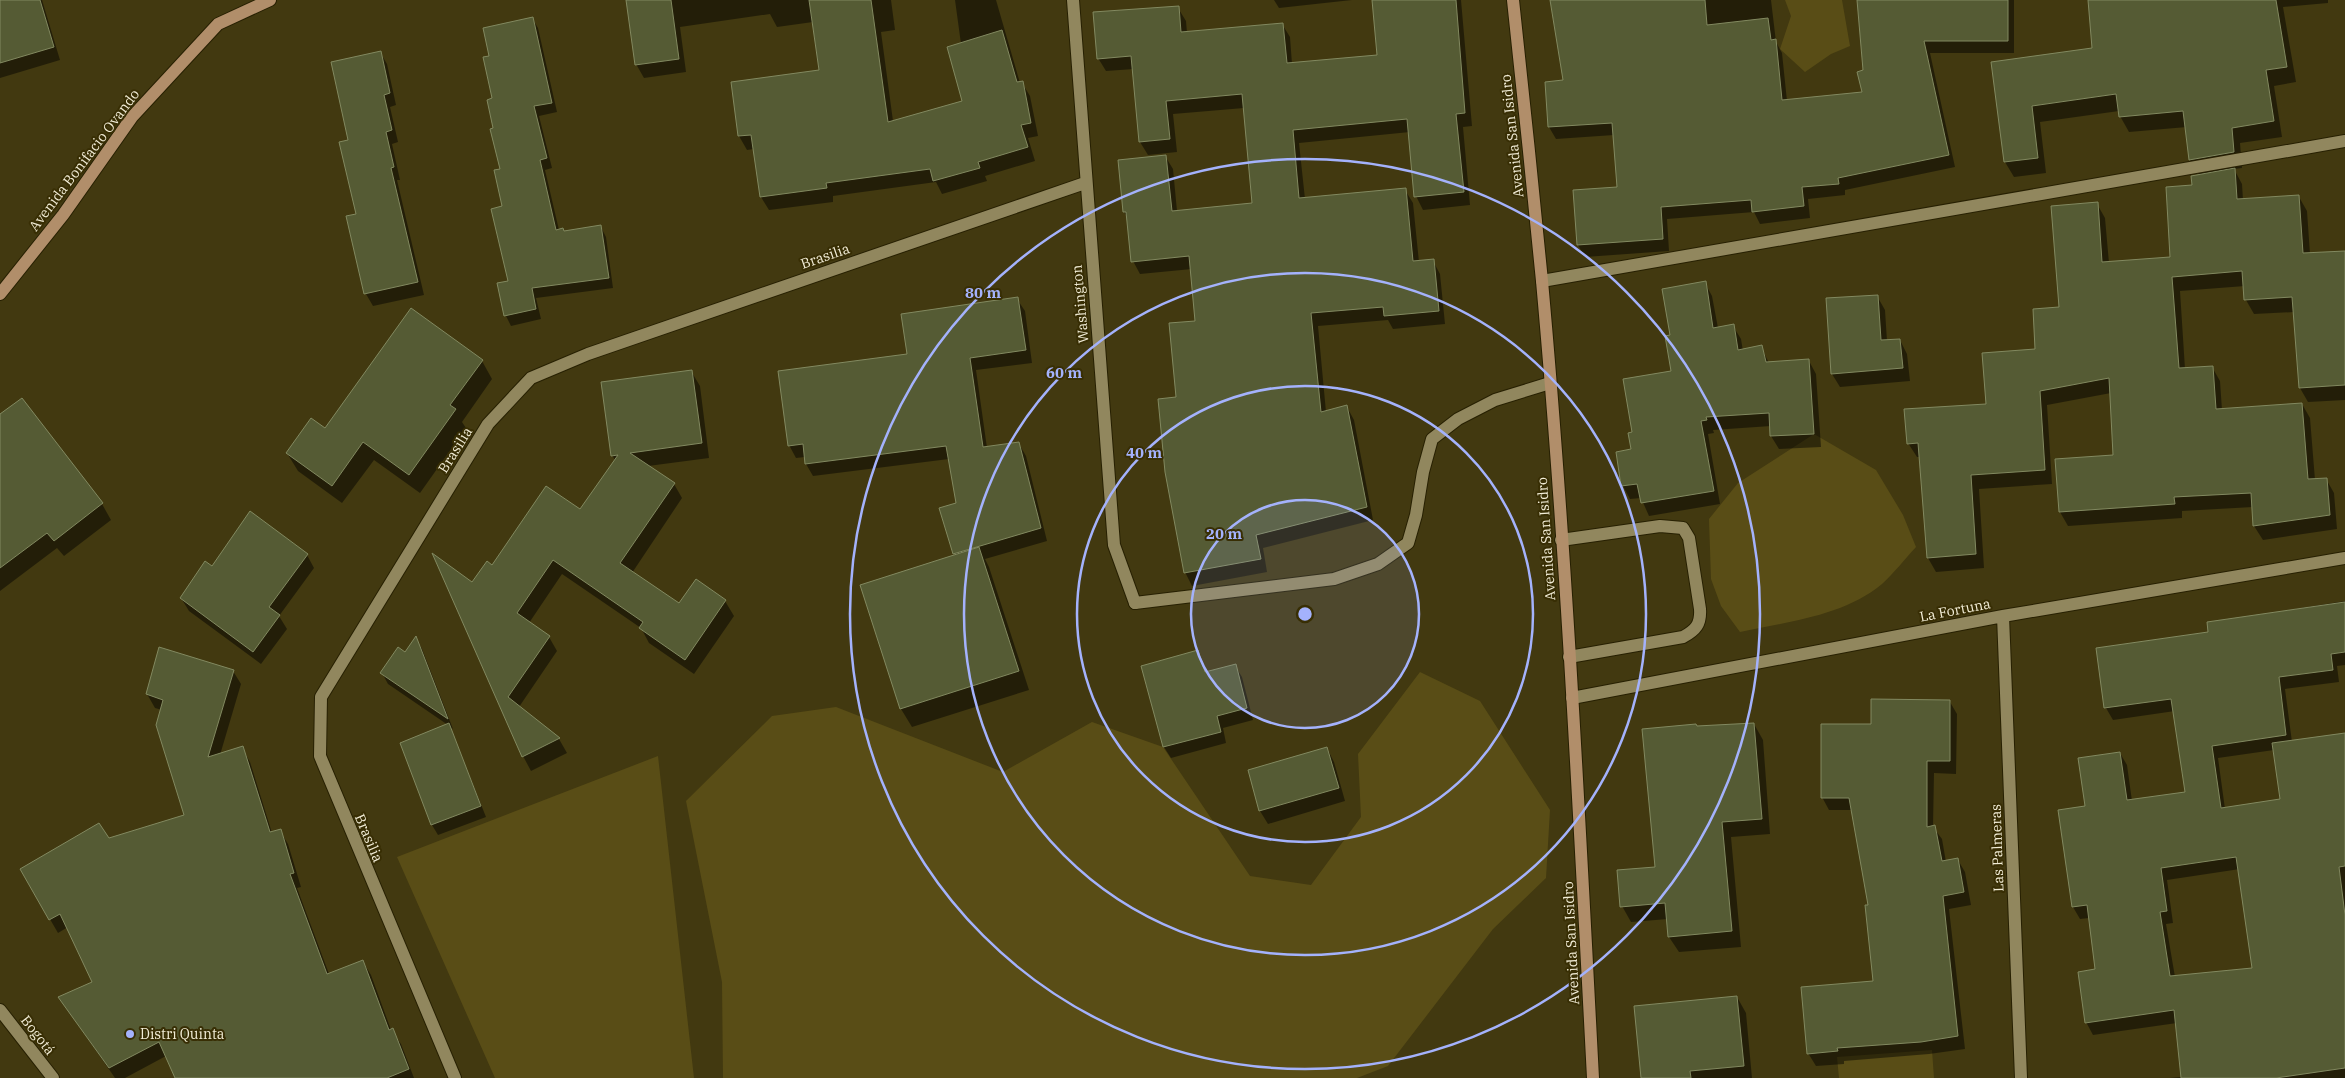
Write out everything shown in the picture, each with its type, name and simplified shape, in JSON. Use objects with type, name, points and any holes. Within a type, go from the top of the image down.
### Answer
[{"type":"main road","name":"Avenida Bonifacio Ovando","points":[[0,294],[63,215],[132,117],[218,24],[270,0]]},
{"type":"main road","name":"Avenida San Isidro","points":[[1513,0],[1542,281],[1550,383],[1572,698],[1593,1078]]},
{"type":"street","name":"Washington","points":[[1072,0],[1114,545],[1134,603],[1334,579],[1378,564],[1408,543],[1432,439],[1458,419],[1495,400],[1550,383]]},
{"type":"street","points":[[1542,281],[2345,141]]},
{"type":"street","name":"Brasilia","points":[[455,1078],[320,756],[321,697],[488,424],[531,378],[588,354],[1085,183]]},
{"type":"street","points":[[1561,540],[1660,526],[1682,528],[1689,538],[1700,609],[1700,621],[1694,631],[1683,637],[1569,657]]},
{"type":"street","name":"La Fortuna","points":[[1572,698],[2003,616],[2345,558]]},
{"type":"street","name":"Las Palmeras","points":[[2003,616],[2021,1078]]},
{"type":"street","name":"Bogotá","points":[[0,1010],[53,1078]]},
{"type":"shaded area","points":[[1785,0],[1842,0],[1850,46],[1831,54],[1805,72],[1780,49],[1791,16]]},
{"type":"shaded area","points":[[1814,434],[1876,470],[1903,515],[1916,547],[1882,584],[1850,604],[1795,621],[1740,632],[1721,606],[1711,579],[1709,519],[1738,483]]},
{"type":"shaded area","points":[[1420,672],[1480,701],[1550,810],[1546,878],[1493,929],[1388,1066],[1357,1078],[723,1078],[722,982],[686,801],[772,716],[836,707],[1003,772],[1092,722],[1163,747],[1250,876],[1311,885],[1361,817],[1358,754]]},
{"type":"shaded area","points":[[658,756],[694,1078],[495,1078],[397,857]]},
{"type":"shaded area","points":[[1932,1050],[1934,1078],[1839,1078],[1837,1057]]},
{"type":"building","points":[[0,0],[40,0],[54,47],[0,63]]},
{"type":"building","points":[[626,0],[671,0],[679,59],[635,65]]},
{"type":"building","points":[[809,0],[871,0],[888,122],[962,101],[947,47],[1002,30],[1017,82],[1023,81],[1031,123],[1021,125],[1028,147],[978,162],[980,168],[933,181],[930,169],[826,183],[827,188],[760,197],[751,135],[738,136],[731,82],[819,70]]},
{"type":"building","points":[[1372,0],[1456,0],[1465,113],[1456,114],[1464,192],[1414,197],[1407,119],[1293,130],[1299,198],[1406,188],[1413,261],[1434,259],[1439,311],[1384,316],[1383,307],[1311,313],[1321,412],[1347,405],[1367,507],[1256,535],[1261,559],[1184,573],[1165,472],[1158,399],[1176,397],[1169,323],[1195,321],[1189,256],[1131,262],[1126,212],[1123,212],[1118,160],[1166,155],[1172,211],[1252,203],[1242,94],[1166,101],[1170,139],[1139,142],[1131,56],[1097,59],[1093,12],[1179,6],[1181,32],[1283,23],[1287,63],[1377,55]]},
{"type":"building","points":[[1550,0],[1705,0],[1707,25],[1768,18],[1771,40],[1776,39],[1782,100],[1862,92],[1857,72],[1863,70],[1857,0],[2008,0],[2008,41],[1924,41],[1949,155],[1838,178],[1839,184],[1802,187],[1804,206],[1752,212],[1751,200],[1661,207],[1663,239],[1577,245],[1573,190],[1617,187],[1612,123],[1548,127],[1545,82],[1563,80]]},
{"type":"building","points":[[2088,0],[2276,0],[2287,67],[2266,70],[2274,121],[2232,128],[2234,152],[2189,160],[2183,111],[2119,117],[2116,94],[2032,106],[2038,158],[2004,162],[1991,62],[2092,48]]},
{"type":"building","points":[[533,17],[552,103],[534,106],[547,158],[540,160],[556,230],[563,228],[564,231],[601,225],[609,278],[532,288],[536,309],[504,316],[497,283],[508,281],[491,209],[502,206],[494,170],[500,169],[490,129],[493,128],[487,100],[492,98],[483,57],[489,56],[483,28]]},
{"type":"building","points":[[381,51],[390,93],[384,95],[392,130],[386,132],[394,167],[391,168],[418,282],[364,294],[346,216],[356,214],[339,142],[348,140],[331,62]]},
{"type":"building","points":[[2235,168],[2237,199],[2299,195],[2303,253],[2345,251],[2345,385],[2299,388],[2292,297],[2244,300],[2242,271],[2172,277],[2179,368],[2213,366],[2216,409],[2302,403],[2308,479],[2327,478],[2330,515],[2253,526],[2251,493],[2174,497],[2175,504],[2059,512],[2055,459],[2113,455],[2109,378],[2040,391],[2045,470],[1971,475],[1976,554],[1927,558],[1918,443],[1907,444],[1904,409],[1986,404],[1982,353],[2035,349],[2033,309],[2059,307],[2051,206],[2098,202],[2102,262],[2170,257],[2166,187],[2192,185],[2191,176]]},
{"type":"building","points":[[1706,281],[1713,328],[1734,324],[1738,350],[1762,345],[1766,362],[1809,359],[1814,434],[1770,436],[1769,413],[1706,417],[1707,420],[1701,421],[1714,491],[1641,503],[1637,484],[1621,486],[1616,452],[1631,449],[1628,433],[1632,432],[1623,379],[1671,371],[1665,336],[1670,335],[1662,289]]},
{"type":"building","points":[[1878,295],[1881,340],[1900,339],[1903,368],[1831,374],[1826,298]]},
{"type":"building","points":[[1018,297],[1026,350],[970,358],[983,447],[1019,442],[1041,528],[953,554],[939,508],[956,503],[946,446],[805,464],[803,444],[788,446],[778,371],[907,354],[901,314]]},
{"type":"building","points":[[411,308],[483,360],[450,405],[456,409],[409,475],[363,442],[332,486],[286,453],[311,418],[325,428]]},
{"type":"building","points":[[692,370],[702,443],[630,453],[675,483],[620,563],[679,603],[696,579],[726,600],[685,660],[639,628],[643,622],[553,560],[517,613],[550,636],[508,697],[560,738],[522,757],[432,553],[472,582],[487,561],[492,565],[546,486],[580,509],[618,455],[611,456],[601,382]]},
{"type":"building","points":[[22,398],[103,503],[54,541],[47,533],[0,568],[0,414]]},
{"type":"building","points":[[250,511],[308,554],[269,607],[280,615],[253,652],[180,598],[205,561],[212,566]]},
{"type":"building","points":[[979,547],[1019,671],[900,709],[860,585]]},
{"type":"building","points":[[2345,602],[2345,652],[2331,654],[2333,670],[2279,677],[2286,735],[2212,746],[2221,808],[2280,799],[2272,743],[2345,733],[2345,866],[2339,867],[2345,915],[2345,1068],[2276,1078],[2181,1078],[2174,1010],[2085,1023],[2078,972],[2095,969],[2087,905],[2072,907],[2058,810],[2085,806],[2078,758],[2120,752],[2127,800],[2185,792],[2171,699],[2104,708],[2096,648],[2208,632],[2207,622]],"holes":[[[2236,857],[2252,968],[2170,976],[2160,912],[2167,911],[2161,868]]]},
{"type":"building","points":[[416,636],[448,719],[380,673],[398,647],[405,652]]},
{"type":"building","points":[[159,647],[234,670],[208,757],[243,746],[270,832],[281,829],[294,873],[290,874],[327,974],[363,960],[389,1030],[393,1028],[409,1069],[387,1078],[175,1078],[159,1042],[109,1068],[58,997],[92,982],[60,914],[49,920],[20,869],[99,823],[109,838],[184,815],[156,725],[163,700],[146,694]]},
{"type":"building","points":[[1198,650],[1205,672],[1236,664],[1247,708],[1217,716],[1221,732],[1163,747],[1141,666]]},
{"type":"building","points":[[1871,699],[1950,700],[1950,761],[1927,761],[1927,827],[1935,825],[1942,861],[1958,858],[1964,892],[1943,896],[1958,1036],[1921,1042],[1837,1048],[1838,1051],[1807,1054],[1801,987],[1873,981],[1865,905],[1868,905],[1849,798],[1821,798],[1821,724],[1871,724]]},
{"type":"building","points":[[449,723],[481,806],[431,825],[400,743]]},
{"type":"building","points":[[1754,723],[1762,819],[1722,822],[1732,931],[1668,937],[1665,903],[1620,907],[1617,870],[1655,867],[1642,729],[1696,724],[1697,726]]},
{"type":"building","points":[[1327,747],[1339,788],[1259,811],[1248,770]]},
{"type":"building","points":[[1737,996],[1744,1066],[1690,1071],[1691,1078],[1641,1078],[1634,1006]]},
{"type":"place","name":"Distri Quinta","points":[[130,1034]]}]
